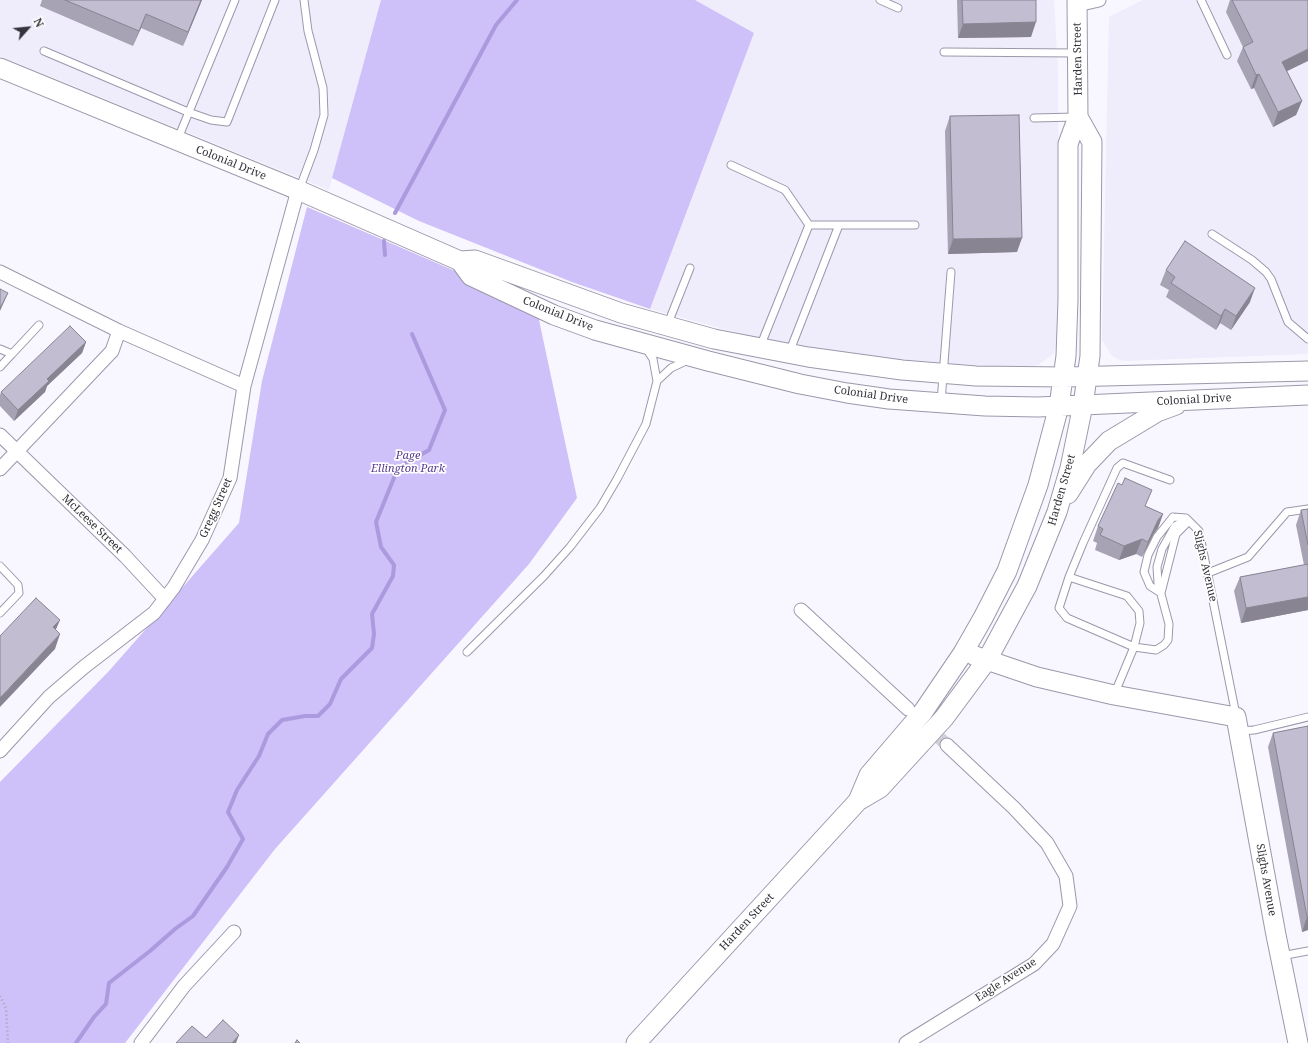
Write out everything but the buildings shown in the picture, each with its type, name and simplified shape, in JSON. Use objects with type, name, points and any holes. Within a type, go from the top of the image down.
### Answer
[{"type":"main road","name":"Harden Street","points":[[858,801],[869,775],[922,712],[963,653],[983,618],[1007,571],[1038,485],[1059,406],[1066,356],[1068,300],[1068,144],[1078,117],[1077,3]]},
{"type":"main road","name":"Colonial Drive","points":[[0,68],[298,190],[460,261],[475,260],[621,314],[714,339],[789,353],[902,370],[976,376],[1064,377],[1308,371]]},
{"type":"main road","name":"Harden Street","points":[[636,1043],[858,801],[880,788],[944,718],[987,660],[1027,586],[1057,512],[1070,468],[1088,376],[1091,304],[1092,142],[1078,117]]},
{"type":"main road","name":"Colonial Drive","points":[[460,261],[471,276],[554,315],[595,330],[695,358],[800,384],[889,399],[985,406],[1059,406],[1308,395]]},
{"type":"main road","points":[[1057,512],[1087,464],[1109,441],[1157,412],[1186,400]]},
{"type":"main road","points":[[963,653],[1037,677],[1238,724]]},
{"type":"main road","name":"Slighs Avenue","points":[[1238,724],[1280,956],[1298,1043]]},
{"type":"street","points":[[1077,3],[1099,0]]},
{"type":"street","name":"Gregg Street","points":[[0,751],[49,697],[84,667],[154,613],[174,587],[202,540],[230,478],[244,386],[298,190]]},
{"type":"street","points":[[0,272],[119,331],[244,386]]},
{"type":"street","points":[[0,469],[112,352],[119,331]]},
{"type":"street","name":"McLeese Street","points":[[0,435],[125,556],[165,599]]},
{"type":"street","points":[[801,610],[906,707]]},
{"type":"street","name":"Eagle Avenue","points":[[906,1043],[1034,964],[1053,944],[1070,906],[1066,876],[1047,843],[1014,808],[947,745]]},
{"type":"street","points":[[141,1043],[184,986],[234,932]]},
{"type":"lane","points":[[177,141],[235,0]]},
{"type":"lane","points":[[44,51],[188,112],[211,120],[227,122],[275,0]]},
{"type":"lane","points":[[298,190],[321,128],[324,109],[323,88],[308,32],[304,0]]},
{"type":"lane","points":[[880,0],[898,8]]},
{"type":"lane","points":[[1201,0],[1227,55]]},
{"type":"lane","points":[[944,52],[1078,53]]},
{"type":"lane","points":[[1034,118],[1078,117]]},
{"type":"lane","points":[[731,165],[785,190],[809,225]]},
{"type":"lane","points":[[809,225],[915,225]]},
{"type":"lane","points":[[760,347],[809,225]]},
{"type":"lane","points":[[789,353],[839,225]]},
{"type":"lane","points":[[1212,234],[1252,260],[1266,272],[1271,278],[1280,307],[1288,322],[1308,338]]},
{"type":"lane","points":[[667,326],[690,268]]},
{"type":"lane","points":[[941,402],[952,272]]},
{"type":"lane","points":[[0,366],[39,325]]},
{"type":"lane","points":[[467,652],[570,547],[600,508],[634,449],[646,424],[657,381],[653,360],[644,344]]},
{"type":"lane","points":[[0,349],[12,354]]},
{"type":"lane","points":[[657,381],[672,368],[695,358]]},
{"type":"lane","points":[[1114,695],[1134,647],[1140,623],[1139,611],[1127,596],[1069,577],[1117,468],[1123,463],[1170,480]]},
{"type":"lane","points":[[1208,573],[1248,557],[1287,512],[1308,509]]},
{"type":"lane","points":[[1161,593],[1150,586],[1144,572],[1148,555],[1157,537],[1173,517],[1186,518],[1185,522]]},
{"type":"lane","name":"Slighs Avenue","points":[[1069,577],[1059,608],[1067,618],[1134,647],[1156,650],[1164,645],[1168,640],[1169,624],[1161,593],[1157,567],[1162,549],[1175,526],[1185,522],[1199,531],[1238,724]]},
{"type":"lane","points":[[0,566],[18,585],[19,593],[0,613]]},
{"type":"lane","points":[[1238,724],[1254,730],[1308,718]]},
{"type":"lane","points":[[1280,956],[1308,951]]},
{"type":"path","points":[[0,996],[6,1008],[8,1043]]},
{"type":"shaded area","points":[[0,0],[381,0],[329,190],[0,56]]},
{"type":"shaded area","points":[[695,0],[1054,0],[1058,71],[1059,331],[1057,345],[1053,354],[1038,365],[1016,369],[896,359],[779,344],[650,309],[754,33]]},
{"type":"shaded area","points":[[1143,0],[1308,0],[1308,354],[1122,361],[1112,356],[1102,340],[1109,17]]},
{"type":"green space","points":[[381,0],[695,0],[754,33],[650,309],[572,282],[419,221],[332,178]]},
{"type":"green space","name":"Page Ellington Park","points":[[307,207],[536,306],[577,498],[529,564],[275,849],[125,1043],[0,1043],[0,782],[109,671],[239,523],[262,381]]},
{"type":"waterway","points":[[395,213],[496,25],[517,0]]},
{"type":"waterway","points":[[384,241],[385,255]]},
{"type":"waterway","points":[[76,1043],[94,1017],[106,1004],[109,983],[193,916],[227,867],[243,839],[228,812],[237,790],[259,756],[268,734],[282,720],[305,716],[318,716],[330,704],[341,679],[372,648],[374,634],[372,614],[393,576],[394,565],[381,547],[376,522],[398,468],[429,450],[445,410],[412,334]]},
{"type":"tunnel","points":[[926,725],[947,745]]}]
